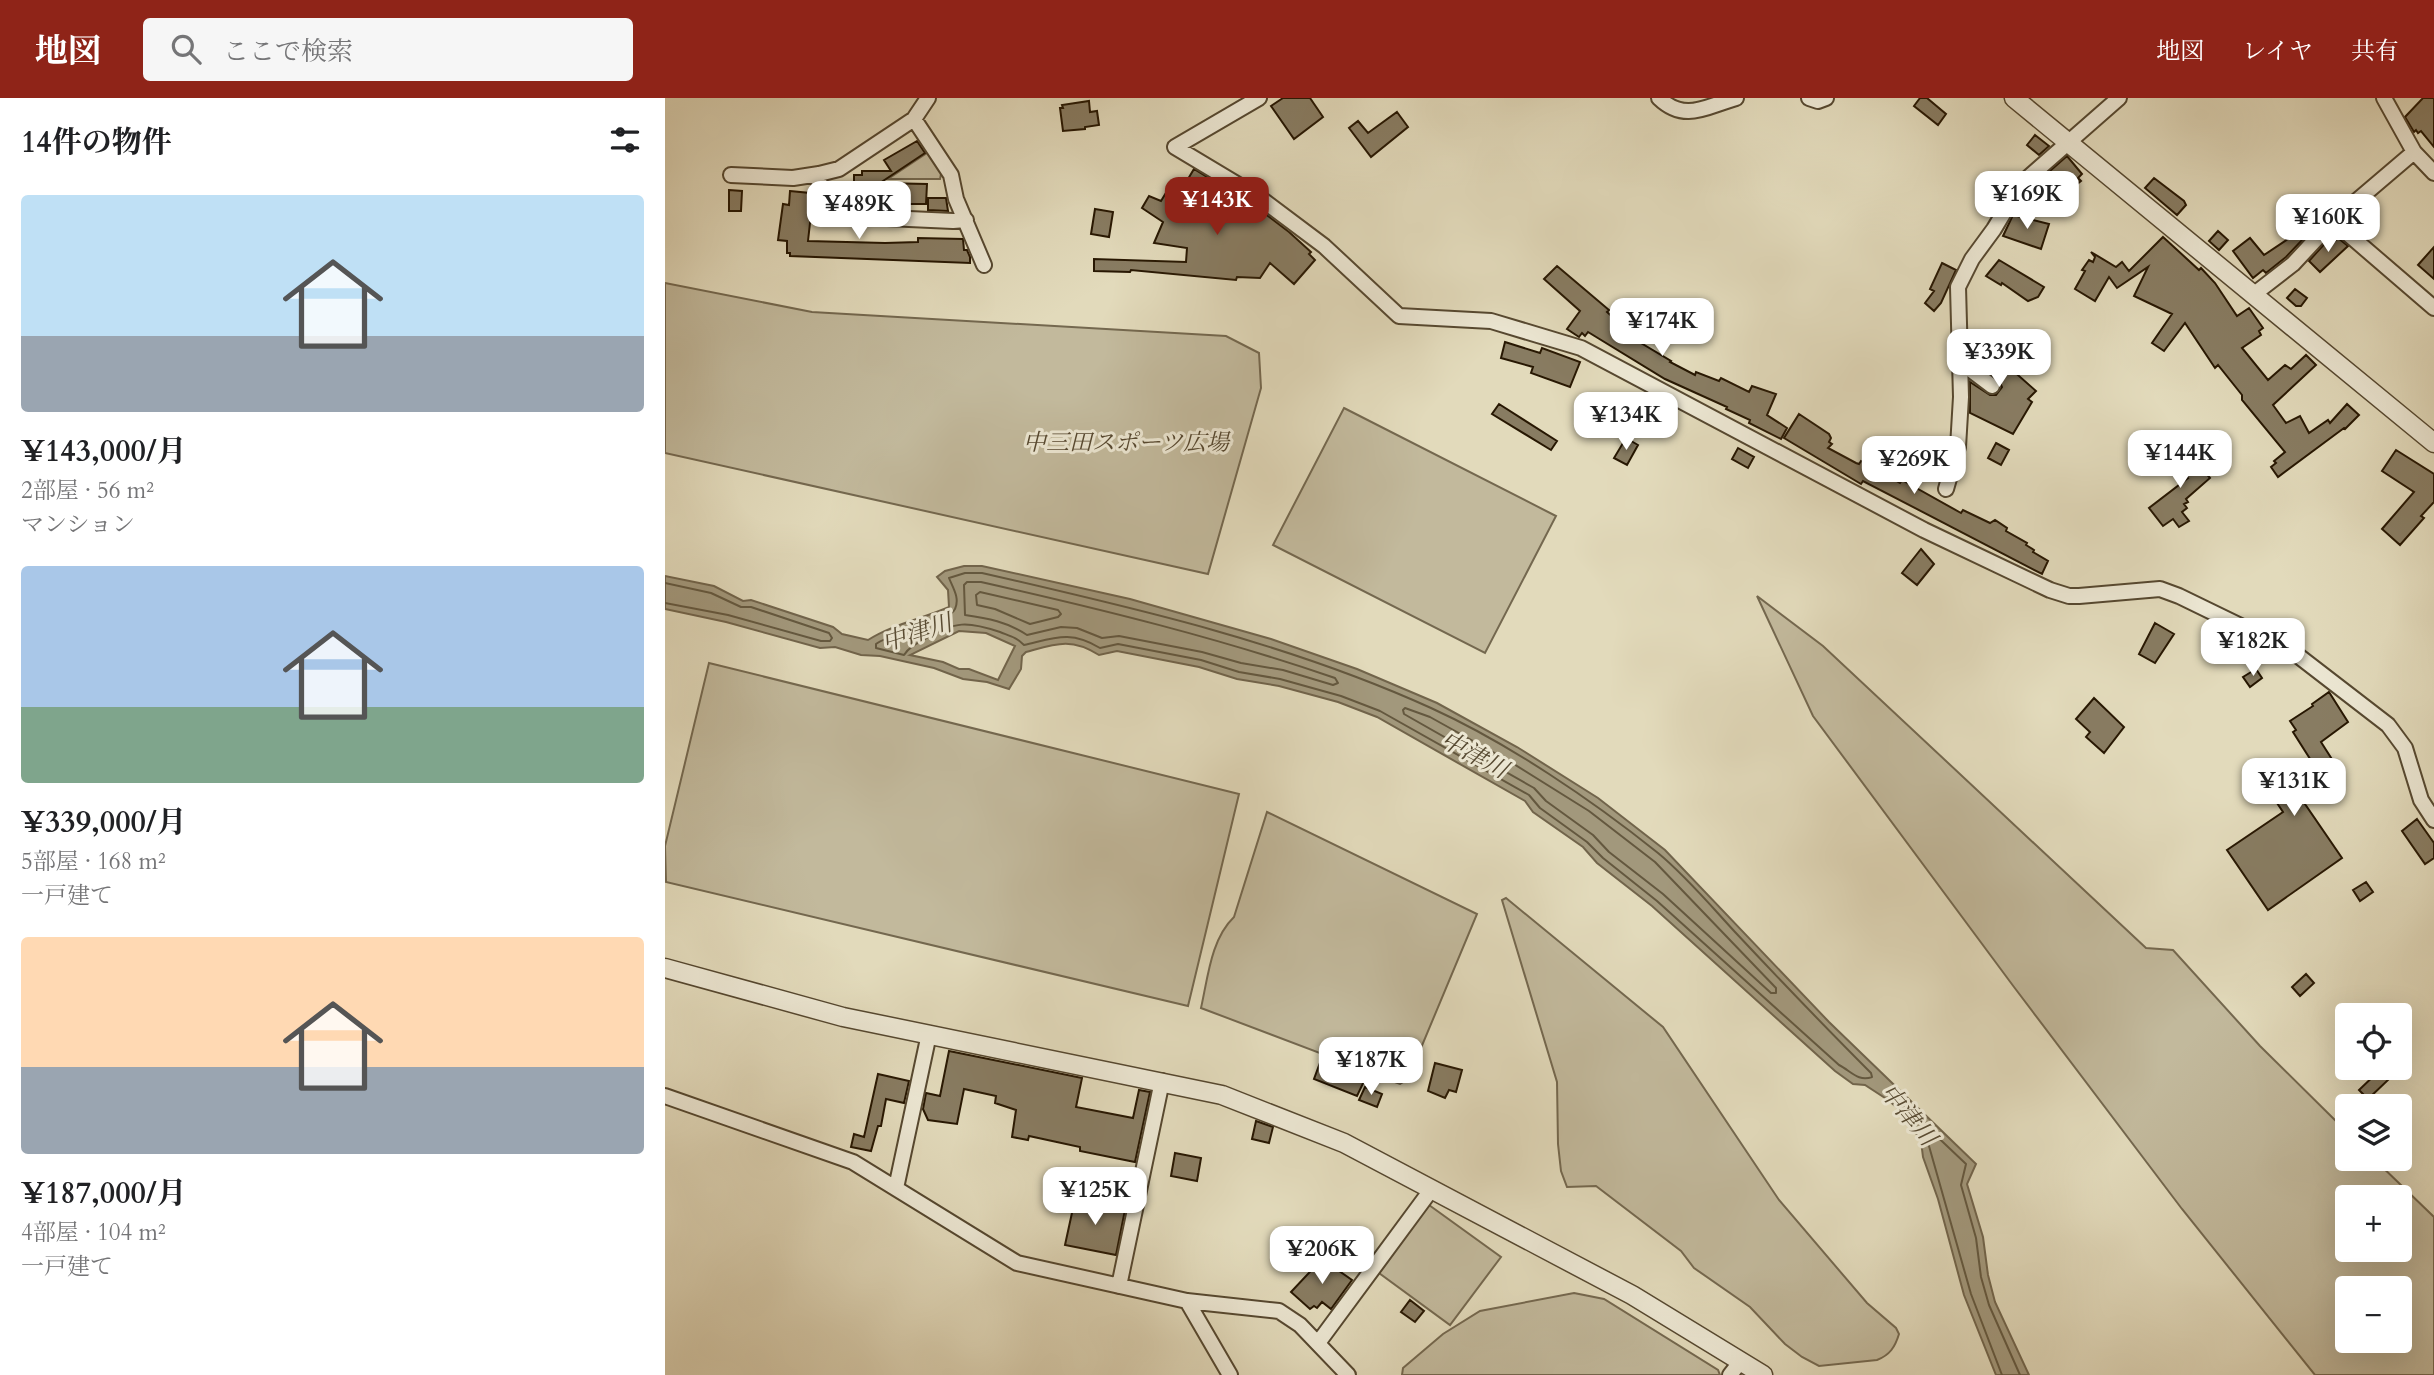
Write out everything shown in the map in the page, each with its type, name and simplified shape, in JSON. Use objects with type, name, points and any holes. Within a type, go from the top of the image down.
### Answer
[{"type":"street","points":[[731,175],[793,178],[839,169],[914,119],[927,98]]},
{"type":"street","points":[[1259,98],[1174,148],[1271,206],[1324,246],[1399,316],[1491,321],[1581,348],[1924,530],[2050,590],[2079,597],[2160,589],[2281,645],[2388,725],[2405,748],[2421,800],[2434,820]]},
{"type":"street","points":[[1659,98],[1677,111],[1691,112],[1736,98]]},
{"type":"street","points":[[1809,98],[1818,101],[1826,98]]},
{"type":"street","points":[[2014,98],[2434,443]]},
{"type":"street","points":[[1946,489],[1958,447],[1961,397],[1958,286],[1972,259],[2021,184],[2119,98]]},
{"type":"street","points":[[2384,98],[2414,152],[2434,173]]},
{"type":"street","points":[[914,119],[951,175],[957,199],[984,265]]},
{"type":"street","points":[[2253,295],[2293,264],[2333,221],[2414,152]]},
{"type":"street","points":[[819,174],[821,215],[966,220]]},
{"type":"street","points":[[2333,221],[2434,308]]},
{"type":"street","points":[[1959,361],[1992,386]]},
{"type":"street","points":[[665,968],[843,1017],[1222,1095],[1344,1143],[1632,1295],[1735,1368],[1763,1375]]},
{"type":"street","points":[[896,1188],[929,1034]]},
{"type":"street","points":[[1119,1286],[1162,1081]]},
{"type":"street","points":[[665,1096],[853,1162],[1017,1263],[1187,1301],[1279,1311],[1300,1325],[1348,1375]]},
{"type":"street","points":[[1318,1343],[1431,1190]]},
{"type":"street","points":[[1187,1301],[1230,1375]]},
{"type":"green space","points":[[930,151],[942,169],[940,179],[888,179]]},
{"type":"green space","name":"中三田スポーツ広場","points":[[665,283],[812,312],[1226,336],[1259,353],[1261,388],[1208,574],[665,453]]},
{"type":"green space","points":[[1344,408],[1556,516],[1485,653],[1273,545]]},
{"type":"green space","points":[[1757,596],[1823,646],[2146,948],[2173,950],[2260,1046],[2335,1120],[2335,1171],[2386,1171],[2401,1185],[2335,1185],[2335,1262],[2412,1262],[2412,1196],[2434,1217],[2434,1375],[2315,1375],[2182,1209],[1813,716]]},
{"type":"green space","points":[[709,663],[1239,794],[1188,1006],[666,882],[665,846]]},
{"type":"green space","points":[[1267,812],[1477,914],[1408,1079],[1400,1084],[1323,1057],[1320,1053],[1201,1008],[1215,947],[1234,917]]},
{"type":"green space","points":[[1506,898],[1663,1027],[1779,1200],[1867,1303],[1896,1328],[1899,1334],[1889,1353],[1877,1360],[1819,1366],[1785,1344],[1750,1307],[1694,1268],[1681,1251],[1596,1186],[1567,1187],[1561,1171],[1558,1144],[1557,1082],[1502,900]]},
{"type":"green space","points":[[1429,1205],[1501,1257],[1450,1325],[1379,1273]]},
{"type":"green space","points":[[1574,1293],[1604,1299],[1718,1370],[1720,1375],[1402,1375],[1403,1368],[1443,1334],[1480,1311]]},
{"type":"water","name":"中津川","points":[[964,566],[982,566],[1130,599],[1271,639],[1357,669],[1437,703],[1517,747],[1598,798],[1665,850],[1829,1022],[1976,1164],[1967,1184],[1983,1237],[1988,1275],[1995,1302],[2029,1375],[1996,1375],[1964,1295],[1938,1199],[1923,1157],[1921,1141],[1901,1111],[1865,1085],[1853,1084],[1835,1071],[1652,906],[1597,863],[1583,847],[1533,812],[1525,801],[1377,717],[1338,702],[1279,686],[1117,651],[1099,655],[1071,644],[1026,652],[1022,656],[1021,669],[1009,689],[987,682],[963,679],[934,668],[880,656],[861,655],[835,647],[820,648],[726,622],[665,609],[665,576],[714,586],[743,601],[751,600],[833,627],[842,634],[868,640],[949,607],[948,590],[937,577],[945,571]],"holes":[[[959,631],[986,633],[1015,646],[998,680],[969,669],[959,669],[943,662],[910,655]]]},
{"type":"building","points":[[1283,98],[1310,98],[1323,117],[1294,139],[1271,106]]},
{"type":"building","points":[[1920,98],[1927,98],[1946,114],[1938,125],[1914,106]]},
{"type":"building","points":[[2423,98],[2434,98],[2434,147],[2421,131],[2414,132],[2405,117]]},
{"type":"building","points":[[1089,101],[1090,112],[1097,111],[1099,125],[1063,131],[1060,108],[1063,108],[1062,105]]},
{"type":"building","points":[[1397,112],[1408,127],[1371,157],[1349,128],[1358,121],[1368,133]]},
{"type":"building","points":[[2035,135],[2049,146],[2039,155],[2027,145]]},
{"type":"building","points":[[917,141],[925,153],[880,183],[927,184],[926,204],[893,204],[894,200],[870,199],[870,208],[830,206],[829,191],[854,191],[854,175],[862,175],[862,171],[891,171],[884,160]]},
{"type":"building","points":[[2067,156],[2082,174],[2078,178],[2081,181],[2056,201],[2049,192],[2042,199],[2033,189],[2034,185]]},
{"type":"building","points":[[1194,169],[1220,185],[1214,195],[1254,212],[1256,208],[1260,210],[1311,252],[1309,254],[1315,260],[1294,284],[1270,263],[1260,278],[1237,277],[1236,280],[1131,270],[1094,271],[1094,259],[1186,262],[1187,248],[1154,243],[1163,222],[1142,208],[1149,196],[1161,201],[1172,183],[1179,188],[1183,182],[1185,184]]},
{"type":"building","points":[[2154,178],[2184,201],[2186,205],[2177,215],[2145,188]]},
{"type":"building","points":[[729,190],[742,191],[741,211],[729,211]]},
{"type":"building","points":[[790,191],[810,193],[808,241],[885,243],[918,242],[918,238],[963,239],[964,250],[967,250],[970,263],[790,256],[790,253],[787,253],[787,241],[778,240],[783,204],[789,205]]},
{"type":"building","points":[[928,198],[946,198],[948,211],[928,210]]},
{"type":"building","points":[[1095,209],[1113,212],[1109,237],[1091,234]]},
{"type":"building","points":[[2013,215],[2049,224],[2041,249],[2003,236]]},
{"type":"building","points":[[2218,231],[2228,240],[2219,250],[2209,241]]},
{"type":"building","points":[[2294,235],[2305,237],[2266,273],[2263,270],[2253,278],[2233,251],[2250,238],[2264,255]]},
{"type":"building","points":[[2163,237],[2199,270],[2201,268],[2215,283],[2237,316],[2249,308],[2263,328],[2259,331],[2261,335],[2242,348],[2268,380],[2285,365],[2291,369],[2306,355],[2316,365],[2273,405],[2286,423],[2300,416],[2309,433],[2328,420],[2330,423],[2347,404],[2359,415],[2345,429],[2278,477],[2271,467],[2285,452],[2242,400],[2242,395],[2218,365],[2215,368],[2185,323],[2164,351],[2152,343],[2172,314],[2134,296],[2148,267],[2117,288],[2109,277],[2095,301],[2075,289],[2085,271],[2082,270],[2089,260],[2093,262],[2095,257],[2091,252],[2116,267],[2122,262],[2129,271]]},
{"type":"building","points":[[2338,238],[2348,246],[2320,272],[2309,261],[2328,240],[2335,241]]},
{"type":"building","points":[[2434,247],[2434,279],[2418,265]]},
{"type":"building","points":[[1999,260],[2044,287],[2038,297],[2028,301],[2002,283],[2001,285],[1986,276]]},
{"type":"building","points":[[1942,263],[1956,270],[1941,303],[1934,311],[1925,303],[1934,291],[1930,289]]},
{"type":"building","points":[[1557,266],[1609,310],[1607,312],[1617,321],[1640,335],[1636,340],[1670,362],[1695,375],[1696,372],[1719,381],[1721,378],[1749,392],[1752,386],[1776,394],[1767,415],[1787,428],[1781,439],[1749,423],[1750,420],[1726,409],[1727,407],[1665,379],[1588,332],[1579,337],[1567,329],[1580,311],[1544,279]]},
{"type":"building","points":[[2295,289],[2307,298],[2301,306],[2296,306],[2287,298]]},
{"type":"building","points":[[1972,334],[1989,340],[1988,346],[2008,357],[2007,360],[2013,363],[2010,368],[2036,391],[2028,399],[2032,402],[2013,434],[1970,413],[1970,382],[1990,395],[1996,395],[2002,387],[1998,378],[1970,357],[1969,342]]},
{"type":"building","points":[[1505,342],[1540,353],[1542,348],[1580,362],[1570,387],[1531,373],[1533,367],[1501,358]]},
{"type":"building","points":[[1499,404],[1557,441],[1551,450],[1492,414]]},
{"type":"building","points":[[1799,414],[1829,434],[1829,442],[1832,444],[1828,448],[1856,463],[1861,461],[1900,483],[1902,480],[1961,513],[1963,510],[1990,523],[1995,520],[2048,561],[2042,574],[1863,481],[1861,484],[1784,438]]},
{"type":"building","points":[[1626,438],[1638,445],[1627,465],[1614,458]]},
{"type":"building","points":[[1996,443],[2009,450],[2001,465],[1988,458]]},
{"type":"building","points":[[2181,443],[2210,478],[2186,499],[2188,502],[2184,504],[2187,508],[2182,512],[2189,521],[2179,527],[2173,519],[2163,526],[2149,508],[2188,478],[2171,452]]},
{"type":"building","points":[[1738,448],[1754,457],[1748,468],[1732,459]]},
{"type":"building","points":[[2396,450],[2434,474],[2434,502],[2400,545],[2382,529],[2414,492],[2382,471]]},
{"type":"building","points":[[1921,549],[1934,564],[1917,585],[1902,573]]},
{"type":"building","points":[[2155,623],[2174,634],[2155,663],[2139,654]]},
{"type":"building","points":[[2256,669],[2262,678],[2250,687],[2243,677]]},
{"type":"building","points":[[2329,692],[2348,722],[2321,742],[2335,764],[2305,784],[2312,800],[2305,804],[2342,858],[2268,910],[2227,850],[2283,812],[2269,791],[2312,762],[2293,732],[2296,730],[2290,721]]},
{"type":"building","points":[[2094,698],[2124,727],[2104,753],[2086,737],[2090,732],[2076,719]]},
{"type":"building","points":[[2417,819],[2434,843],[2434,858],[2425,864],[2402,831]]},
{"type":"building","points":[[2366,882],[2373,892],[2360,901],[2353,890]]},
{"type":"building","points":[[2306,974],[2314,983],[2300,996],[2292,987]]},
{"type":"building","points":[[949,1051],[1082,1078],[1076,1107],[1133,1118],[1139,1090],[1150,1092],[1135,1162],[1080,1151],[1080,1147],[1029,1136],[1028,1140],[1012,1137],[1016,1110],[995,1103],[996,1096],[964,1089],[957,1124],[928,1120],[923,1109],[926,1093],[940,1096]]},
{"type":"building","points":[[1321,1060],[1366,1077],[1357,1096],[1314,1079]]},
{"type":"building","points":[[1435,1063],[1462,1070],[1456,1092],[1449,1090],[1445,1098],[1428,1091]]},
{"type":"building","points":[[878,1074],[909,1081],[904,1103],[886,1099],[881,1126],[878,1126],[871,1151],[851,1147],[854,1134],[864,1137]]},
{"type":"building","points":[[2370,1080],[2388,1080],[2373,1094],[2363,1094],[2359,1090]]},
{"type":"building","points":[[1365,1087],[1382,1094],[1377,1107],[1359,1100]]},
{"type":"building","points":[[1256,1121],[1273,1127],[1269,1143],[1252,1139]]},
{"type":"building","points":[[1175,1153],[1201,1158],[1197,1181],[1171,1176]]},
{"type":"building","points":[[1075,1199],[1125,1210],[1116,1255],[1065,1245]]},
{"type":"building","points":[[1322,1259],[1352,1280],[1331,1309],[1322,1302],[1317,1308],[1314,1306],[1310,1309],[1291,1292]]},
{"type":"building","points":[[1410,1300],[1424,1311],[1415,1322],[1401,1312]]}]
